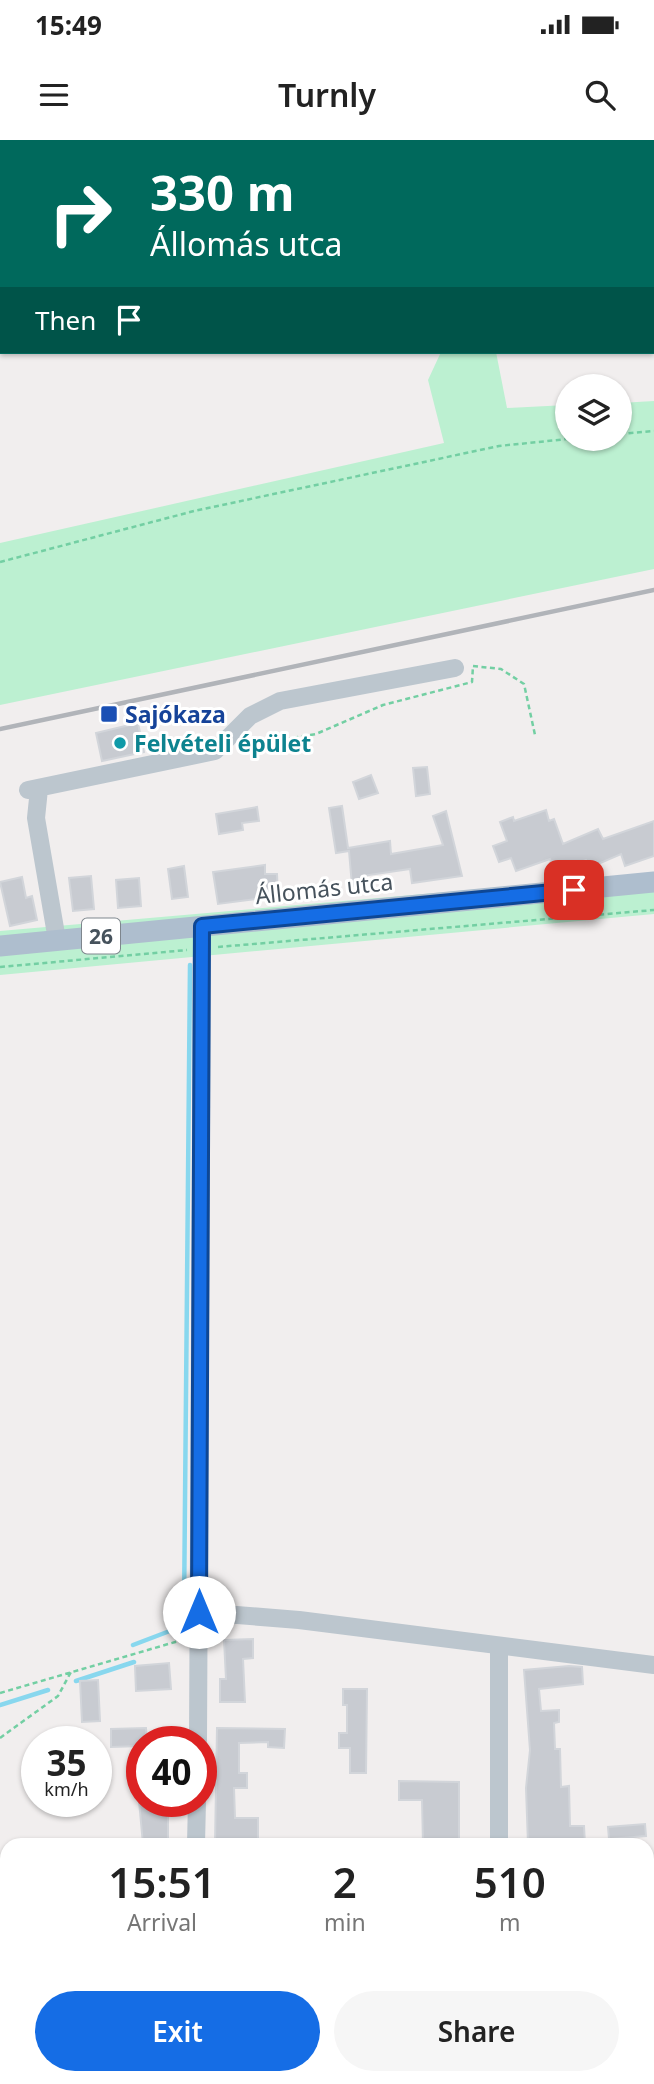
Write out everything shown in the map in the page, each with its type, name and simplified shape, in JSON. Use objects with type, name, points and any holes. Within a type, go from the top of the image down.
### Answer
[{"type":"main road","name":"Állomás utca","points":[[0,946],[654,882]]},
{"type":"street","points":[[57,940],[33,789],[215,751],[250,716],[280,701],[455,668]]},
{"type":"street","points":[[198,1726],[202,926]]},
{"type":"street","points":[[199,1612],[299,1620],[654,1665]]},
{"type":"street","points":[[499,1646],[499,1838]]},
{"type":"street","points":[[196,1838],[197,1817]]},
{"type":"path","points":[[632,433],[654,431]]},
{"type":"path","points":[[0,562],[194,511],[499,446],[555,440]]},
{"type":"path","points":[[455,668],[474,666],[501,669],[524,684],[535,734]]},
{"type":"path","points":[[215,751],[316,734],[383,705],[472,682],[474,666]]},
{"type":"path","points":[[0,967],[654,910]]},
{"type":"path","points":[[0,1693],[199,1635]]},
{"type":"path","points":[[0,1738],[58,1696],[72,1670]]},
{"type":"green space","points":[[440,354],[496,354],[507,408],[555,406],[555,451],[632,451],[632,402],[654,401],[654,569],[0,705],[0,543],[444,443],[428,380]]},
{"type":"green space","points":[[654,874],[654,914],[0,975],[0,931]]},
{"type":"building","name":"Felvételi épület","points":[[138,723],[144,752],[102,761],[96,733]]},
{"type":"building","points":[[427,767],[430,794],[416,796],[413,768]]},
{"type":"building","points":[[371,775],[378,793],[359,799],[353,782]]},
{"type":"building","points":[[342,806],[348,848],[390,841],[391,854],[443,845],[433,816],[446,811],[462,876],[412,883],[410,869],[362,876],[363,885],[352,886],[349,851],[336,853],[329,808]]},
{"type":"building","points":[[257,807],[259,821],[242,823],[243,830],[219,834],[216,814]]},
{"type":"building","points":[[546,810],[549,821],[554,819],[563,844],[598,829],[603,839],[654,821],[654,856],[625,866],[621,854],[589,868],[586,860],[554,871],[550,859],[516,871],[511,858],[499,862],[493,846],[507,841],[500,822],[513,817],[514,821]]},
{"type":"building","points":[[265,865],[265,874],[277,874],[278,896],[218,904],[213,872]]},
{"type":"building","points":[[184,866],[188,897],[172,899],[168,869]]},
{"type":"building","points":[[91,876],[94,909],[73,911],[69,878]]},
{"type":"building","points":[[22,877],[26,898],[32,896],[37,920],[10,926],[0,882]]},
{"type":"building","points":[[139,878],[141,906],[118,908],[116,880]]},
{"type":"building","points":[[253,1639],[253,1658],[243,1659],[245,1702],[220,1702],[220,1679],[226,1679],[224,1640]]},
{"type":"building","points":[[169,1663],[171,1689],[136,1691],[135,1666]]},
{"type":"building","points":[[582,1667],[583,1684],[539,1689],[541,1711],[559,1710],[559,1722],[554,1723],[555,1749],[560,1749],[561,1787],[569,1786],[570,1826],[584,1826],[585,1838],[528,1838],[526,1788],[530,1750],[524,1670]]},
{"type":"building","points":[[98,1680],[100,1721],[82,1722],[80,1681]]},
{"type":"building","points":[[343,1689],[367,1689],[366,1773],[350,1773],[350,1748],[339,1748],[339,1733],[347,1733],[347,1705],[343,1705]]},
{"type":"building","points":[[217,1728],[285,1729],[284,1748],[268,1747],[268,1742],[239,1743],[239,1773],[247,1773],[247,1788],[234,1788],[235,1818],[258,1818],[258,1838],[215,1838]]},
{"type":"building","points":[[112,1729],[126,1729],[126,1747],[112,1747]]},
{"type":"building","points":[[399,1781],[459,1782],[459,1838],[423,1838],[422,1800],[399,1800]]},
{"type":"building","points":[[140,1817],[168,1817],[168,1838],[142,1838]]},
{"type":"building","points":[[645,1824],[646,1836],[609,1838],[608,1827]]},
{"type":"waterway","points":[[133,1645],[175,1629],[184,1610],[190,965]]},
{"type":"waterway","points":[[76,1681],[134,1662]]},
{"type":"waterway","points":[[0,1705],[48,1690]]},
{"type":"railway","points":[[0,729],[654,590]]},
{"type":"place","name":"Sajókaza","points":[[109,714]]},
{"type":"place","name":"Felvételi épület","points":[[120,743]]},
{"type":"route","points":[[199,1612],[204,1007],[202,926],[574,890]]}]
